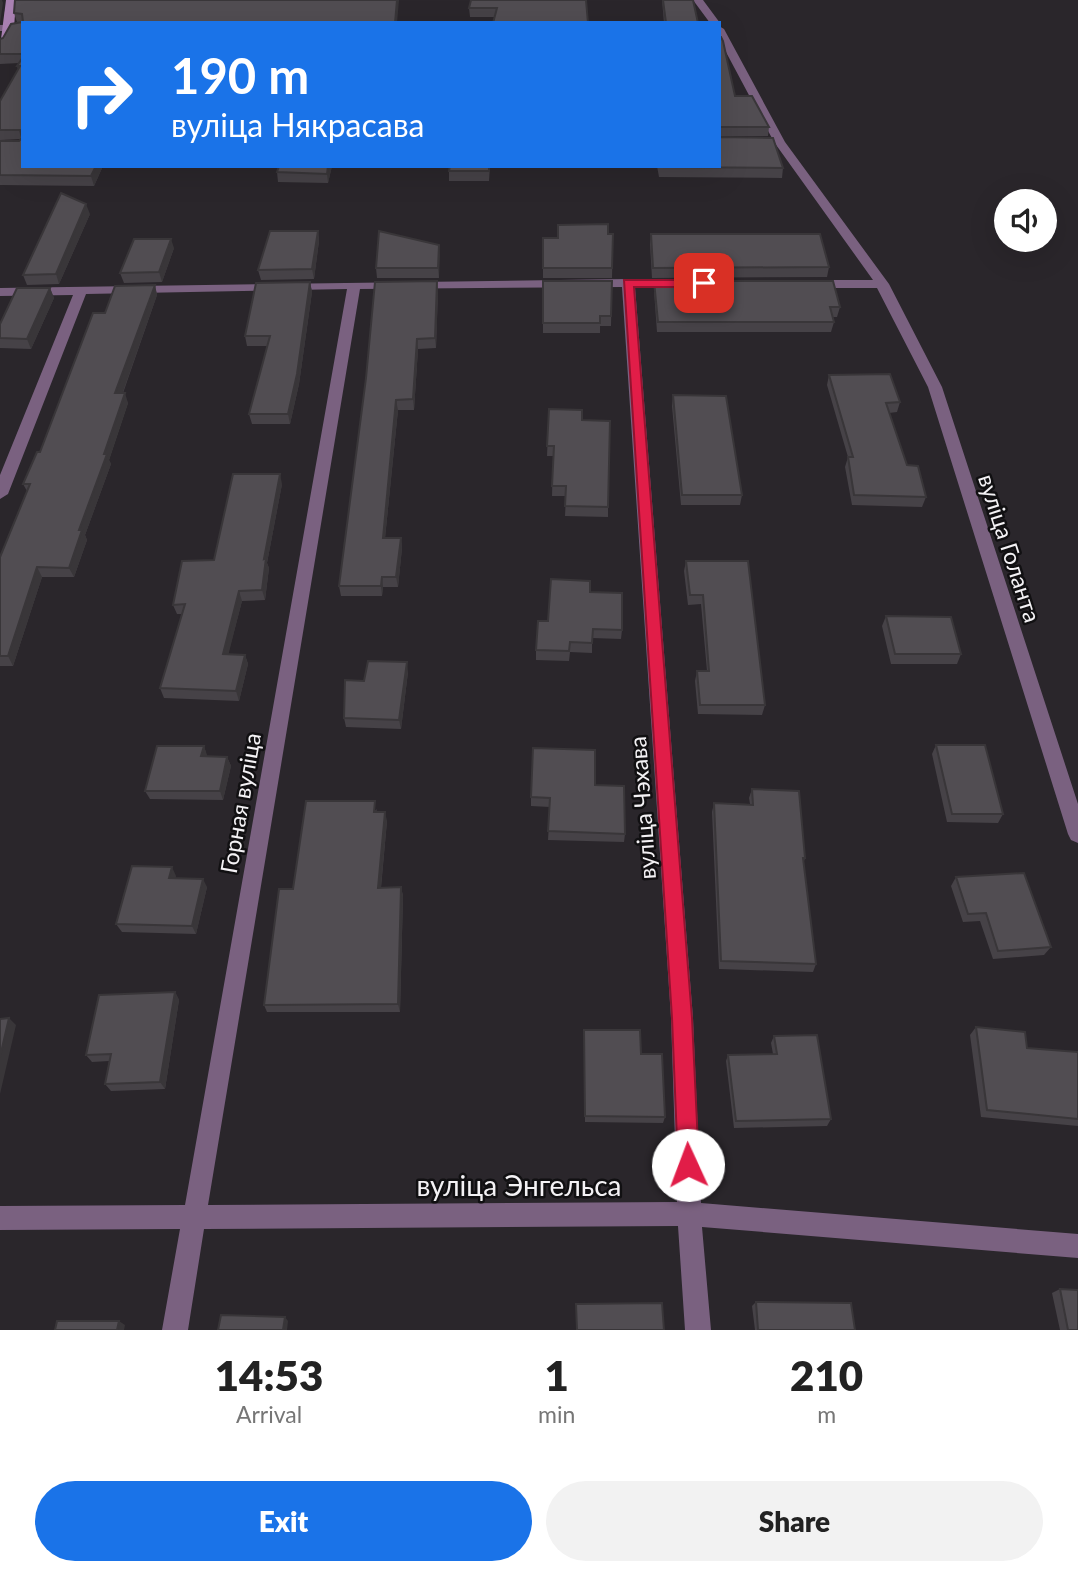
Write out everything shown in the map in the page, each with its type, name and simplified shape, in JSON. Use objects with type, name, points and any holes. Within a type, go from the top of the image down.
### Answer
[{"type":"street","points":[[0,44],[11,0]]},
{"type":"street","name":"вуліца Голанта","points":[[698,0],[713,21]]},
{"type":"street","name":"вуліца Голанта","points":[[721,34],[774,142],[882,284],[935,387],[1078,834]]},
{"type":"street","name":"вуліца Чэхава","points":[[628,283],[682,1018],[698,1330]]},
{"type":"street","points":[[0,292],[354,285],[695,283]]},
{"type":"street","points":[[802,284],[882,284]]},
{"type":"street","name":"Горная вуліца","points":[[175,1330],[354,285]]},
{"type":"street","points":[[0,494],[81,290]]},
{"type":"street","name":"вуліца Энгельса","points":[[0,1218],[690,1214],[1078,1246]]},
{"type":"building","points":[[15,0],[397,0],[395,21],[23,21],[22,14],[14,13]]},
{"type":"building","points":[[471,0],[586,0],[588,21],[494,21],[497,8],[469,8]]},
{"type":"building","points":[[663,0],[693,0],[698,21],[666,21]]},
{"type":"building","points":[[21,22],[21,54],[0,54],[0,39],[11,24]]},
{"type":"building","points":[[721,37],[735,96],[752,96],[769,127],[721,127]]},
{"type":"building","points":[[21,60],[21,134],[20,130],[0,130],[0,101],[20,66],[17,66]]},
{"type":"building","points":[[721,137],[773,138],[783,168],[721,167]]},
{"type":"building","points":[[21,139],[21,168],[95,168],[91,176],[0,175],[0,141]]},
{"type":"building","points":[[278,168],[328,168],[327,174],[277,172]]},
{"type":"building","points":[[450,168],[489,168],[489,171],[449,171]]},
{"type":"building","points":[[61,193],[86,204],[56,274],[23,275]]},
{"type":"building","points":[[608,224],[608,234],[613,234],[612,268],[543,268],[543,238],[558,238],[558,225]]},
{"type":"building","points":[[270,231],[318,231],[312,269],[258,270]]},
{"type":"building","points":[[379,231],[439,245],[438,268],[376,268]]},
{"type":"building","points":[[651,234],[820,234],[829,267],[653,268]]},
{"type":"building","points":[[134,239],[171,239],[159,272],[120,273]]},
{"type":"building","points":[[437,281],[435,338],[417,339],[413,399],[396,400],[383,538],[401,538],[396,577],[382,577],[381,586],[339,586],[366,378],[375,282]]},
{"type":"building","points":[[543,281],[612,281],[611,316],[600,316],[600,323],[543,323]]},
{"type":"building","points":[[654,281],[833,281],[840,307],[830,307],[834,322],[658,322]]},
{"type":"building","points":[[310,282],[297,374],[288,414],[249,414],[270,336],[245,336],[256,283]]},
{"type":"building","points":[[155,285],[115,393],[125,393],[69,568],[37,567],[8,656],[0,656],[0,557],[30,484],[23,484],[37,452],[40,452],[93,313],[105,313],[115,286]]},
{"type":"building","points":[[17,288],[50,288],[27,339],[0,338],[0,324]]},
{"type":"building","points":[[890,374],[900,402],[886,403],[907,465],[918,466],[926,497],[854,495],[848,457],[853,457],[829,375]]},
{"type":"building","points":[[673,395],[726,396],[742,495],[682,495]]},
{"type":"building","points":[[549,409],[582,410],[582,420],[610,421],[608,507],[565,506],[566,486],[552,486],[554,446],[547,446]]},
{"type":"building","points":[[233,474],[280,474],[264,559],[266,558],[262,590],[239,591],[223,654],[245,655],[236,691],[160,688],[185,604],[173,605],[182,561],[214,560]]},
{"type":"building","points":[[686,561],[748,561],[765,705],[700,705],[697,671],[709,671],[703,595],[690,595]]},
{"type":"building","points":[[551,579],[590,581],[590,592],[622,593],[622,630],[593,629],[592,643],[570,642],[569,651],[536,650],[538,621],[548,621]]},
{"type":"building","points":[[886,616],[951,617],[961,654],[895,654]]},
{"type":"building","points":[[368,661],[407,662],[399,720],[344,718],[345,680],[364,681]]},
{"type":"building","points":[[936,745],[985,745],[1003,814],[952,814]]},
{"type":"building","points":[[157,746],[204,746],[201,756],[227,757],[220,791],[145,791]]},
{"type":"building","points":[[533,748],[595,750],[595,785],[624,786],[625,834],[548,831],[550,798],[531,797]]},
{"type":"building","points":[[752,789],[799,791],[803,858],[816,964],[721,961],[714,803],[753,805]]},
{"type":"building","points":[[306,801],[375,801],[374,812],[385,812],[378,888],[401,887],[398,1004],[264,1005],[279,889],[293,889]]},
{"type":"building","points":[[132,866],[172,867],[169,878],[203,879],[192,926],[116,924]]},
{"type":"building","points":[[1024,873],[1051,947],[998,951],[986,913],[968,914],[956,877]]},
{"type":"building","points":[[175,992],[160,1082],[105,1084],[111,1054],[86,1055],[99,995]]},
{"type":"building","points":[[9,1018],[0,1057],[0,1019]]},
{"type":"building","points":[[976,1027],[1025,1032],[1027,1048],[1078,1052],[1078,1119],[987,1110]]},
{"type":"building","points":[[584,1030],[640,1030],[641,1054],[662,1054],[665,1117],[585,1116]]},
{"type":"building","points":[[817,1035],[831,1119],[736,1121],[728,1055],[777,1054],[774,1036]]},
{"type":"building","points":[[1060,1289],[1078,1290],[1078,1330],[1068,1330]]},
{"type":"building","points":[[756,1302],[851,1303],[855,1330],[758,1330]]},
{"type":"building","points":[[662,1303],[664,1330],[577,1330],[576,1304]]},
{"type":"building","points":[[221,1315],[285,1317],[283,1330],[218,1330]]},
{"type":"building","points":[[57,1321],[119,1321],[117,1330],[55,1330]]},
{"type":"route","points":[[688,1165],[682,1018],[628,283],[704,283]]}]
